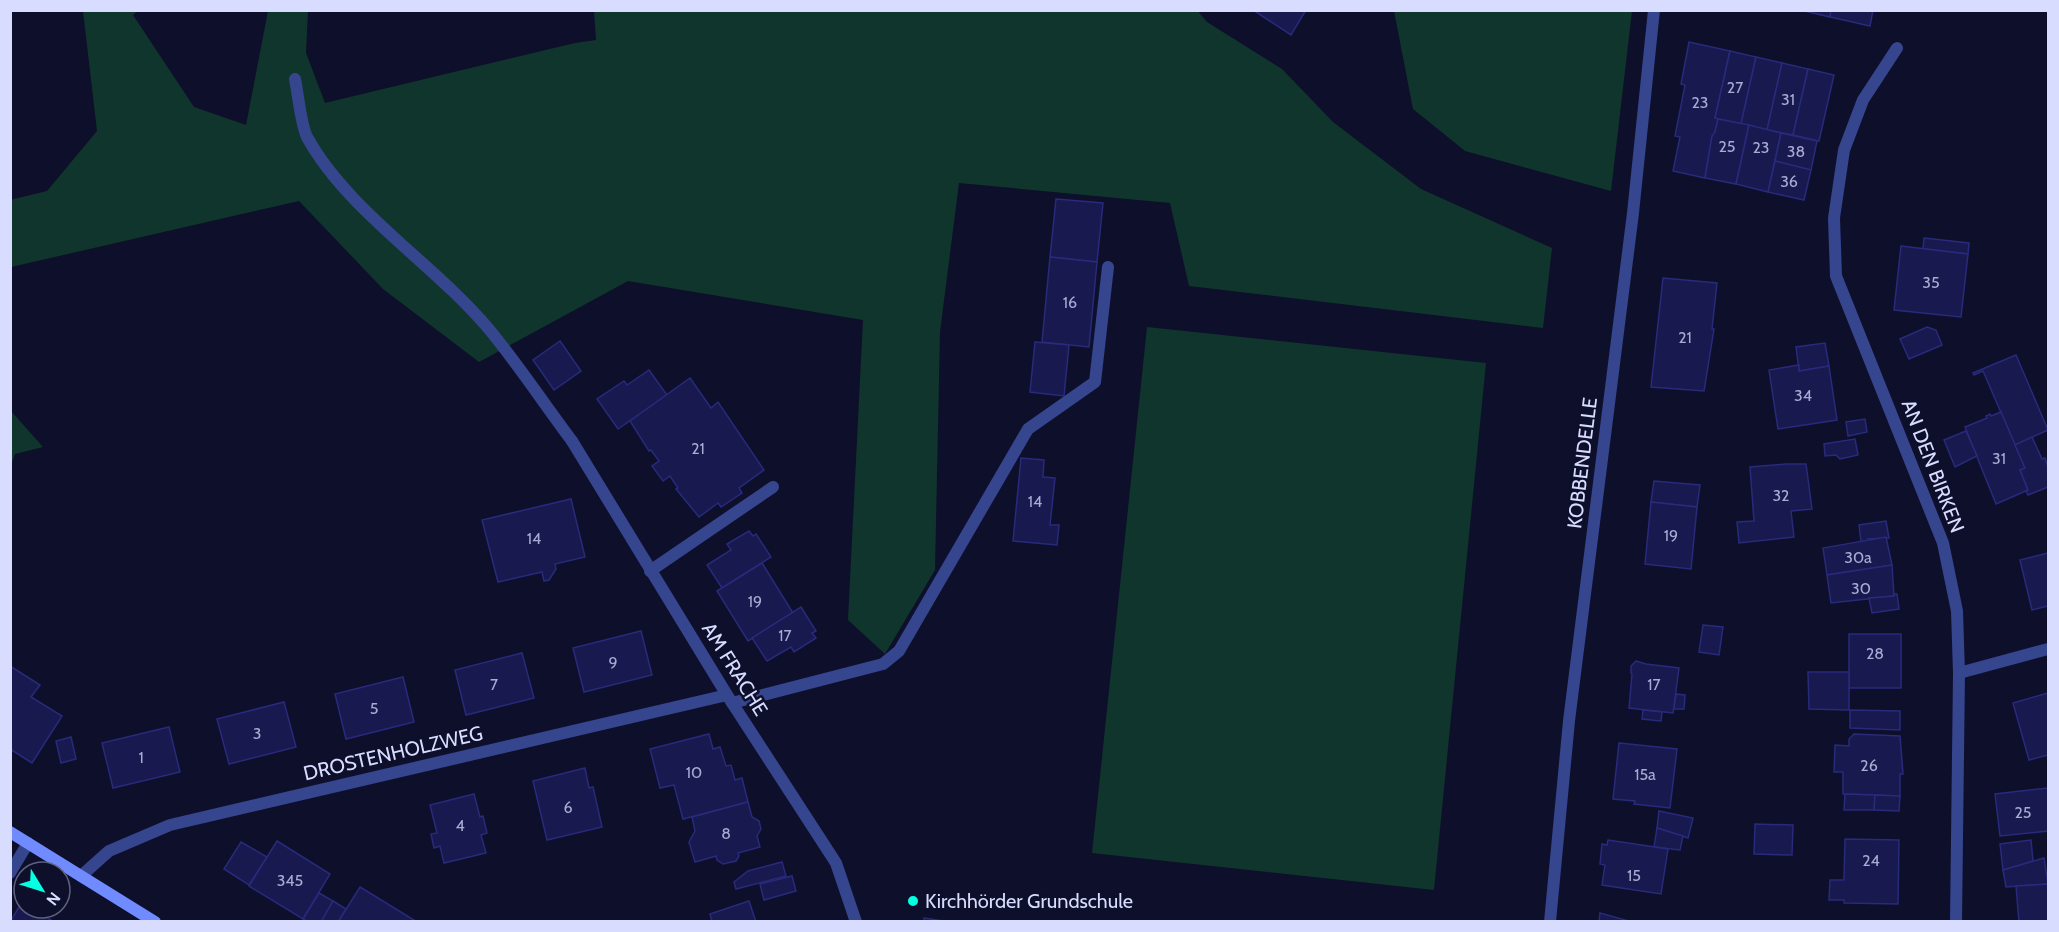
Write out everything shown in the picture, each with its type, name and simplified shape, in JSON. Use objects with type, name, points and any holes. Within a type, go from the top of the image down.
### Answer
[{"type":"main road","points":[[10,832],[155,921]]},
{"type":"street","name":"KOBBENDELLE","points":[[1550,921],[1569,721],[1633,213],[1654,10]]},
{"type":"street","name":"AN DEN BIRKEN","points":[[1897,48],[1863,100],[1845,150],[1834,218],[1836,276],[1943,543],[1957,611],[1959,673],[1956,921]]},
{"type":"street","name":"AM FRACHE","points":[[295,79],[306,135],[337,180],[440,277],[488,328],[572,441],[729,699],[836,863],[856,921]]},
{"type":"street","name":"DROSTENHOLZWEG","points":[[81,876],[109,851],[170,825],[883,664],[899,651],[1028,429],[1095,382],[1108,267]]},
{"type":"street","points":[[650,571],[773,487]]},
{"type":"street","points":[[1959,673],[2049,649]]},
{"type":"street","points":[[10,873],[28,843]]},
{"type":"green space","points":[[1197,10],[1207,22],[1282,69],[1333,122],[1421,189],[1552,248],[1543,328],[1189,286],[1170,203],[959,183],[940,332],[935,570],[885,654],[848,620],[863,320],[628,281],[479,362],[383,289],[299,201],[11,267],[10,200],[47,191],[97,131],[83,11],[137,11],[133,15],[194,107],[246,125],[268,11],[308,11],[306,53],[325,103],[575,43],[596,40],[594,11]]},
{"type":"green space","points":[[1394,11],[1632,11],[1611,191],[1465,151],[1413,109]]},
{"type":"green space","points":[[1147,327],[1486,363],[1434,890],[1092,853]]},
{"type":"green space","points":[[11,411],[43,447],[15,454],[11,465]]},
{"type":"building","points":[[1253,10],[1306,10],[1291,35]]},
{"type":"building","points":[[1800,10],[1831,10],[1830,17]]},
{"type":"building","points":[[1831,10],[1873,10],[1870,26],[1830,17]]},
{"type":"building","points":[[1689,42],[1730,51],[1705,178],[1673,171],[1680,137],[1675,136],[1685,85],[1681,84]]},
{"type":"building","points":[[1730,51],[1756,57],[1741,124],[1715,118]]},
{"type":"building","points":[[1756,57],[1782,63],[1767,130],[1741,124]]},
{"type":"building","points":[[1782,63],[1808,69],[1793,135],[1767,130]]},
{"type":"building","points":[[1808,69],[1834,75],[1819,141],[1793,135]]},
{"type":"building","points":[[1718,119],[1749,125],[1736,184],[1705,178],[1712,136]]},
{"type":"building","points":[[1749,125],[1781,133],[1768,192],[1736,184]]},
{"type":"building","points":[[1781,133],[1817,141],[1811,170],[1775,161]]},
{"type":"building","points":[[1775,161],[1811,170],[1804,200],[1768,192]]},
{"type":"building","points":[[1056,199],[1103,203],[1097,262],[1050,257]]},
{"type":"building","points":[[1924,238],[1969,243],[1968,254],[1923,249]]},
{"type":"building","points":[[1901,246],[1968,254],[1961,317],[1894,310]]},
{"type":"building","points":[[1050,257],[1097,262],[1089,347],[1042,342]]},
{"type":"building","points":[[1663,278],[1717,283],[1712,329],[1714,329],[1704,391],[1651,387]]},
{"type":"building","points":[[1927,327],[1936,330],[1942,345],[1909,359],[1900,339]]},
{"type":"building","points":[[560,341],[581,371],[554,390],[533,360]]},
{"type":"building","points":[[1035,342],[1069,345],[1064,396],[1030,392]]},
{"type":"building","points":[[1825,343],[1829,366],[1799,371],[1796,347]]},
{"type":"building","points":[[2016,355],[2048,430],[2015,445],[1983,371],[1974,375],[1973,373]]},
{"type":"building","points":[[1799,365],[1799,371],[1829,366],[1837,420],[1778,429],[1769,370]]},
{"type":"building","points":[[649,370],[667,395],[618,429],[597,399],[624,381],[627,385]]},
{"type":"building","points":[[690,378],[711,408],[718,402],[764,470],[739,488],[742,493],[721,507],[718,503],[699,517],[676,489],[678,488],[670,476],[663,481],[652,466],[659,461],[651,450],[649,451],[630,421]]},
{"type":"building","points":[[2001,412],[2025,468],[2020,470],[2028,490],[1996,504],[1965,427],[1987,418],[1986,416],[1990,414],[1991,416]]},
{"type":"building","points":[[1865,419],[1867,432],[1848,436],[1846,422]]},
{"type":"building","points":[[1966,431],[1977,456],[1955,467],[1944,440]]},
{"type":"building","points":[[2032,437],[2042,459],[2045,458],[2048,468],[2048,487],[2028,495],[2020,470],[2025,468],[2015,445]]},
{"type":"building","points":[[1855,439],[1858,455],[1840,459],[1836,455],[1825,456],[1824,444]]},
{"type":"building","points":[[1021,458],[1044,460],[1043,477],[1055,478],[1050,525],[1059,525],[1057,545],[1013,541]]},
{"type":"building","points":[[1806,464],[1812,509],[1791,511],[1794,537],[1739,543],[1737,522],[1754,521],[1750,467]]},
{"type":"building","points":[[1654,481],[1700,485],[1697,507],[1651,502]]},
{"type":"building","points":[[571,499],[585,557],[555,564],[556,569],[549,580],[544,581],[542,572],[498,582],[482,520]]},
{"type":"building","points":[[1651,502],[1697,507],[1691,569],[1645,564]]},
{"type":"building","points":[[1886,521],[1889,538],[1868,539],[1869,541],[1861,542],[1859,525]]},
{"type":"building","points":[[749,531],[753,536],[756,534],[771,557],[722,588],[707,565],[731,550],[727,544]]},
{"type":"building","points":[[1886,537],[1892,565],[1827,575],[1823,548]]},
{"type":"building","points":[[2048,553],[2048,606],[2032,610],[2020,560]]},
{"type":"building","points":[[762,563],[793,613],[748,641],[717,591]]},
{"type":"building","points":[[1892,565],[1894,596],[1831,603],[1827,575]]},
{"type":"building","points":[[1897,594],[1899,609],[1872,613],[1869,598],[1894,596]]},
{"type":"building","points":[[801,607],[816,631],[812,633],[816,638],[794,652],[791,647],[767,661],[752,638]]},
{"type":"building","points":[[1703,625],[1723,627],[1719,655],[1699,652]]},
{"type":"building","points":[[641,631],[652,675],[584,692],[573,648]]},
{"type":"building","points":[[1849,634],[1901,634],[1901,688],[1849,688]]},
{"type":"building","points":[[522,653],[534,698],[466,715],[455,670]]},
{"type":"building","points":[[1636,661],[1679,668],[1673,713],[1629,708],[1631,666]]},
{"type":"building","points":[[10,666],[40,685],[31,697],[62,716],[32,763],[10,749]]},
{"type":"building","points":[[1808,672],[1849,672],[1849,710],[1809,709]]},
{"type":"building","points":[[403,677],[414,722],[346,739],[335,694]]},
{"type":"building","points":[[2048,693],[2048,755],[2029,760],[2013,703]]},
{"type":"building","points":[[1676,694],[1685,695],[1684,709],[1674,709]]},
{"type":"building","points":[[284,702],[296,747],[229,764],[217,719]]},
{"type":"building","points":[[1643,710],[1662,712],[1661,721],[1642,719]]},
{"type":"building","points":[[1850,710],[1900,711],[1900,730],[1850,728]]},
{"type":"building","points":[[169,727],[180,772],[113,788],[102,743]]},
{"type":"building","points":[[709,734],[713,749],[720,747],[726,766],[731,765],[735,780],[742,778],[748,802],[683,819],[674,785],[660,788],[650,749]]},
{"type":"building","points":[[1854,734],[1900,736],[1903,774],[1900,774],[1900,796],[1843,794],[1843,772],[1834,772],[1835,745],[1849,746],[1849,739]]},
{"type":"building","points":[[71,737],[76,759],[61,763],[56,741]]},
{"type":"building","points":[[1619,743],[1677,749],[1670,808],[1613,799]]},
{"type":"building","points":[[585,768],[589,788],[593,787],[602,827],[547,840],[533,781]]},
{"type":"building","points":[[2048,788],[2048,831],[2000,836],[1995,794]]},
{"type":"building","points":[[474,794],[487,833],[481,835],[486,853],[444,863],[440,846],[434,848],[431,834],[437,833],[430,805]]},
{"type":"building","points":[[1845,794],[1875,795],[1874,810],[1844,810]]},
{"type":"building","points":[[1875,795],[1900,796],[1899,811],[1874,810]]},
{"type":"building","points":[[748,802],[752,817],[759,821],[761,829],[757,836],[760,847],[738,853],[736,861],[723,864],[717,860],[716,856],[695,862],[689,842],[695,831],[692,817]]},
{"type":"building","points":[[1659,811],[1693,818],[1688,838],[1657,828]]},
{"type":"building","points":[[1755,824],[1793,825],[1792,855],[1754,854]]},
{"type":"building","points":[[1657,828],[1683,836],[1680,850],[1654,847]]},
{"type":"building","points":[[1845,839],[1899,840],[1898,904],[1844,903],[1844,900],[1829,900],[1830,880],[1844,880]]},
{"type":"building","points":[[1608,840],[1668,849],[1661,894],[1602,885],[1605,865],[1600,864],[1602,844],[1607,845]]},
{"type":"building","points":[[2031,840],[2033,861],[2003,870],[2000,844]]},
{"type":"building","points":[[277,841],[330,874],[303,919],[249,886]]},
{"type":"building","points":[[241,842],[267,857],[249,885],[224,869]]},
{"type":"building","points":[[2044,858],[2048,884],[2006,887],[2003,870]]},
{"type":"building","points":[[782,862],[786,876],[736,889],[734,882],[748,871]]},
{"type":"building","points":[[792,876],[796,891],[764,900],[760,884]]},
{"type":"building","points":[[2048,884],[2048,922],[2019,922],[2016,886]]},
{"type":"building","points":[[360,887],[414,920],[413,922],[338,922]]},
{"type":"building","points":[[319,893],[333,901],[321,922],[308,922],[303,919]]},
{"type":"building","points":[[333,901],[346,909],[338,922],[321,922]]},
{"type":"building","points":[[749,901],[756,922],[712,922],[710,914]]},
{"type":"building","points":[[1600,913],[1629,921],[1629,922],[1599,922]]},
{"type":"building","points":[[924,918],[950,922],[924,922]]},
{"type":"building","points":[[12,919],[54,922],[10,922]]},
{"type":"place","name":"Kirchhörder Grundschule","points":[[913,901]]}]
